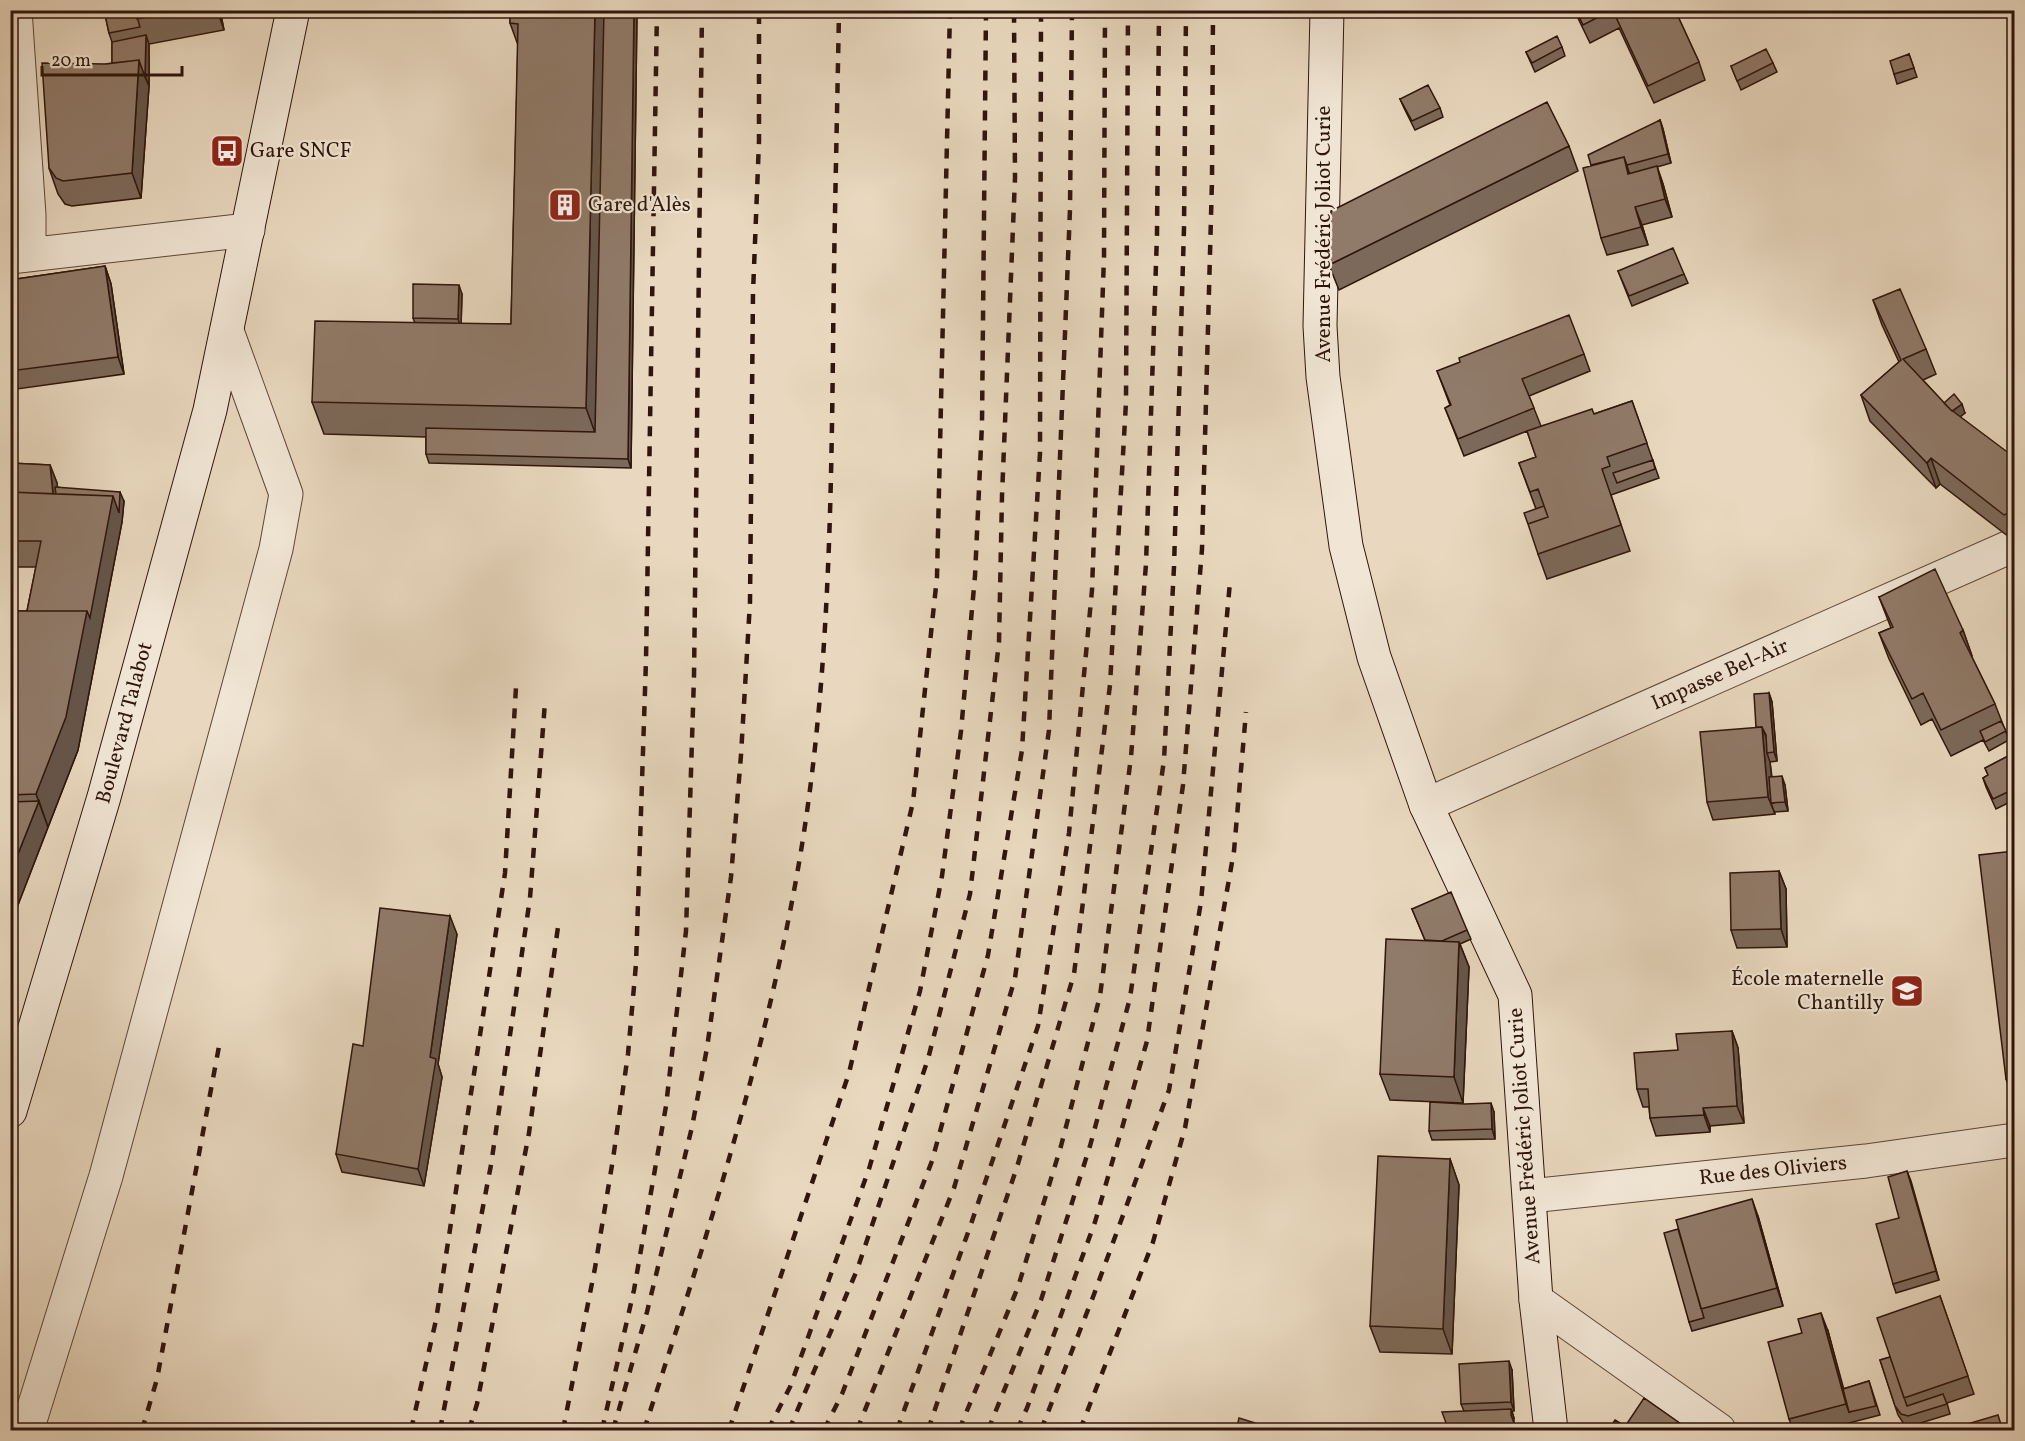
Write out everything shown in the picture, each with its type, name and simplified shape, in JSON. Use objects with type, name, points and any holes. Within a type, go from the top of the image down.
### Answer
[{"type":"street","points":[[15,10],[29,215],[20,256],[248,230]]},
{"type":"street","name":"Boulevard Talabot","points":[[10,1111],[104,797],[210,410],[293,10]]},
{"type":"street","name":"Avenue Frédéric Joliot Curie","points":[[1327,10],[1320,326],[1323,376],[1346,546],[1374,657],[1426,805],[1515,995],[1536,1300],[1551,1431]]},
{"type":"street","points":[[27,1431],[106,1176],[278,538],[286,494],[227,331]]},
{"type":"street","name":"Impasse Bel-Air","points":[[1426,805],[2014,545]]},
{"type":"street","name":"Rue des Oliviers","points":[[1530,1196],[1866,1161],[2014,1140]]},
{"type":"street","points":[[1536,1300],[1719,1431]]},
{"type":"building","points":[[104,10],[135,10],[140,27],[109,33]]},
{"type":"building","points":[[135,10],[181,10],[137,19]]},
{"type":"building","name":"Gare d'Alès","points":[[510,10],[595,10],[586,408],[312,402],[315,321],[511,324],[518,24],[510,23]]},
{"type":"building","points":[[604,10],[634,10],[628,459],[426,454],[426,428],[595,432]]},
{"type":"building","points":[[1576,10],[1612,10],[1583,25]]},
{"type":"building","points":[[1624,10],[1675,10],[1699,62],[1648,86],[1615,15]]},
{"type":"building","points":[[146,35],[145,77],[139,60],[112,63],[112,42]]},
{"type":"building","points":[[1557,36],[1562,47],[1532,63],[1526,52]]},
{"type":"building","points":[[1766,49],[1773,63],[1737,81],[1731,66]]},
{"type":"building","points":[[1909,54],[1914,68],[1894,74],[1890,61]]},
{"type":"building","points":[[139,60],[132,173],[63,181],[56,178],[49,168],[42,63],[106,64]]},
{"type":"building","points":[[1428,85],[1440,108],[1412,121],[1400,99]]},
{"type":"building","points":[[1547,102],[1569,146],[1329,265],[1331,211]]},
{"type":"building","points":[[1660,120],[1668,154],[1627,165],[1624,157],[1591,165],[1588,155]]},
{"type":"building","points":[[1624,157],[1628,174],[1657,166],[1665,199],[1635,207],[1641,227],[1601,238],[1583,168]]},
{"type":"building","points":[[1673,248],[1684,274],[1629,296],[1618,271]]},
{"type":"building","points":[[105,266],[118,357],[10,371],[10,280]]},
{"type":"building","points":[[413,284],[459,285],[458,319],[413,318]]},
{"type":"building","points":[[1900,289],[1926,349],[1903,359],[1950,409],[2014,457],[2013,511],[2004,515],[1931,458],[1927,463],[1861,395],[1901,360],[1873,300]]},
{"type":"building","points":[[1569,315],[1584,354],[1522,379],[1534,408],[1458,439],[1445,408],[1451,405],[1437,371],[1460,362],[1459,358]]},
{"type":"building","points":[[1954,394],[1962,404],[1952,411],[1944,403]]},
{"type":"building","points":[[1632,401],[1647,443],[1607,457],[1610,466],[1602,469],[1621,525],[1538,554],[1528,524],[1548,517],[1538,489],[1530,492],[1519,463],[1536,457],[1527,431],[1592,409],[1594,414]]},
{"type":"building","points":[[1653,460],[1655,469],[1617,483],[1613,473]]},
{"type":"building","points":[[10,463],[50,465],[53,494],[10,492]]},
{"type":"building","points":[[55,487],[120,492],[119,513],[113,496],[56,494]]},
{"type":"building","points":[[10,492],[113,496],[90,618],[87,611],[27,611],[41,541],[10,541]]},
{"type":"building","points":[[1544,506],[1548,517],[1528,524],[1524,513]]},
{"type":"building","points":[[1935,569],[1963,630],[1960,633],[1995,704],[1941,730],[1923,693],[1912,699],[1879,633],[1893,627],[1879,597]]},
{"type":"building","points":[[10,611],[87,611],[66,717],[36,794],[10,795]]},
{"type":"building","points":[[1769,693],[1774,752],[1767,753],[1766,735],[1762,727],[1756,727],[1754,694]]},
{"type":"building","points":[[2001,721],[2006,731],[1985,742],[1980,731]]},
{"type":"building","points":[[1762,727],[1768,797],[1707,802],[1700,732]]},
{"type":"building","points":[[2014,753],[2014,789],[1993,799],[1983,778],[1988,775],[1985,768]]},
{"type":"building","points":[[1782,776],[1785,802],[1771,803],[1769,777]]},
{"type":"building","points":[[39,801],[10,874],[10,802]]},
{"type":"building","points":[[2014,851],[2014,1078],[2006,1079],[1979,855]]},
{"type":"building","points":[[1779,871],[1781,929],[1731,930],[1730,873]]},
{"type":"building","points":[[1451,892],[1467,930],[1442,941],[1425,940],[1412,909]]},
{"type":"building","points":[[380,908],[450,916],[430,1057],[436,1059],[418,1169],[336,1154],[353,1044],[363,1046]]},
{"type":"building","points":[[1386,939],[1459,942],[1454,1077],[1380,1074]]},
{"type":"building","points":[[1732,1031],[1737,1106],[1703,1108],[1704,1115],[1650,1118],[1648,1089],[1637,1089],[1634,1053],[1678,1050],[1676,1034]]},
{"type":"building","points":[[1430,1102],[1491,1103],[1492,1129],[1429,1131]]},
{"type":"building","points":[[1378,1156],[1450,1159],[1443,1329],[1370,1326]]},
{"type":"building","points":[[1907,1171],[1936,1271],[1893,1284],[1876,1224],[1899,1218],[1888,1177]]},
{"type":"building","points":[[1752,1199],[1777,1288],[1701,1309],[1676,1220]]},
{"type":"building","points":[[1678,1229],[1704,1318],[1689,1322],[1664,1233]]},
{"type":"building","points":[[1940,1296],[1968,1376],[1904,1398],[1877,1318]]},
{"type":"building","points":[[1821,1313],[1846,1404],[1789,1419],[1768,1342],[1802,1333],[1798,1319]]},
{"type":"building","points":[[1890,1357],[1907,1406],[1943,1394],[1947,1404],[1908,1416],[1901,1414],[1895,1406],[1880,1360]]},
{"type":"building","points":[[1509,1361],[1511,1402],[1461,1404],[1459,1364]]},
{"type":"building","points":[[1869,1381],[1876,1406],[1849,1412],[1843,1389]]},
{"type":"building","points":[[1644,1398],[1691,1431],[1622,1431]]},
{"type":"building","points":[[1511,1409],[1517,1431],[1449,1431],[1442,1412]]},
{"type":"building","points":[[1998,1415],[2003,1431],[1965,1431],[1964,1425]]},
{"type":"building","points":[[1239,1418],[1281,1431],[1236,1431]]},
{"type":"building","points":[[1615,1420],[1625,1426],[1622,1431],[1608,1431]]},
{"type":"building","points":[[1232,1424],[1237,1426],[1236,1431],[1231,1431]]},
{"type":"building","points":[[1295,1427],[1308,1431],[1294,1431]]},
{"type":"railway","points":[[563,1430],[595,1268],[613,1159],[628,1054],[636,964],[646,660],[657,10]]},
{"type":"railway","points":[[602,1430],[634,1290],[666,1106],[686,931],[694,676],[702,10]]},
{"type":"railway","points":[[613,1430],[647,1312],[692,1127],[707,1048],[731,877],[750,602],[753,293],[759,141],[759,10]]},
{"type":"railway","points":[[644,1430],[711,1218],[752,1075],[786,930],[809,794],[822,668],[829,541],[839,10]]},
{"type":"railway","points":[[729,1430],[849,1073],[913,802],[937,577],[950,10]]},
{"type":"railway","points":[[768,1430],[790,1387],[869,1169],[920,991],[942,876],[961,731],[975,576],[982,424],[986,10]]},
{"type":"railway","points":[[789,1430],[857,1270],[928,1059],[970,894],[999,642],[1002,496],[1015,178],[1014,10]]},
{"type":"railway","points":[[824,1430],[842,1394],[932,1161],[988,955],[1022,750],[1040,453],[1041,10]]},
{"type":"railway","points":[[857,1430],[954,1188],[1015,978],[1049,730],[1070,209],[1072,10]]},
{"type":"railway","points":[[897,1430],[970,1227],[1038,1026],[1069,833],[1092,590],[1104,257],[1105,10]]},
{"type":"railway","points":[[928,1430],[1017,1167],[1074,974],[1110,685],[1126,402],[1128,10]]},
{"type":"railway","points":[[959,1430],[1018,1287],[1061,1146],[1100,996],[1131,757],[1146,564],[1157,234],[1159,10]]},
{"type":"railway","points":[[988,1430],[1041,1300],[1090,1146],[1130,998],[1164,760],[1174,567],[1184,228],[1186,10]]},
{"type":"railway","points":[[1017,1430],[1095,1222],[1147,1041],[1183,785],[1202,549],[1212,180],[1213,10]]},
{"type":"railway","points":[[1041,1430],[1093,1297],[1169,1090],[1201,902],[1230,582]]},
{"type":"railway","points":[[411,1430],[436,1320],[505,873],[516,687]]},
{"type":"railway","points":[[440,1430],[491,1165],[530,898],[545,702]]},
{"type":"railway","points":[[1080,1430],[1153,1242],[1185,1128],[1234,851],[1246,712]]},
{"type":"railway","points":[[469,1430],[477,1404],[529,1133],[559,920]]},
{"type":"railway","points":[[142,1430],[157,1379],[220,1041]]},
{"type":"place","name":"Gare SNCF","points":[[227,151]]},
{"type":"place","name":"Gare d'Alès","points":[[565,205]]},
{"type":"place","name":"École maternelle Chantilly","points":[[1907,991]]}]
